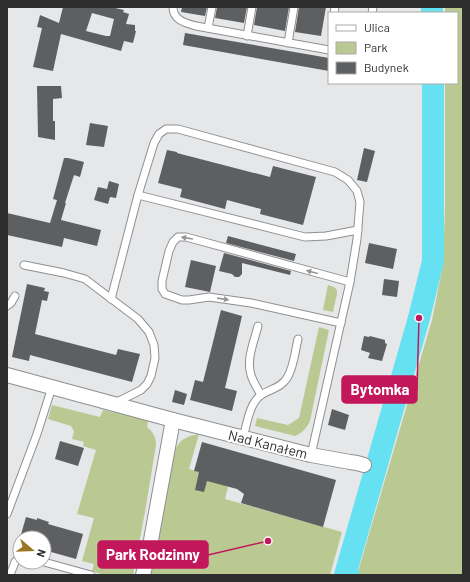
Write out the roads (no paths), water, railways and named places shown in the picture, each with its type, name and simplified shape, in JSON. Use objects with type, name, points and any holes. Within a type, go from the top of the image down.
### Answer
[{"type":"street","name":"Nad Kanałem","points":[[7,375],[243,438],[311,455],[364,465]]},
{"type":"street","points":[[143,575],[151,540],[173,420]]},
{"type":"lane","points":[[173,7],[176,17],[184,23],[328,50]]},
{"type":"lane","points":[[208,28],[212,7]]},
{"type":"lane","points":[[248,36],[252,7]]},
{"type":"lane","points":[[288,43],[294,7]]},
{"type":"lane","points":[[111,299],[138,195],[154,143],[159,134],[166,129],[178,129],[335,172],[348,180],[357,191],[360,202],[358,230],[350,282],[311,455]]},
{"type":"lane","points":[[138,195],[305,237],[326,236],[358,230]]},
{"type":"lane","points":[[341,323],[251,303],[209,297],[182,300],[165,294],[162,289],[162,281],[168,251],[178,237],[186,237],[350,282]]},
{"type":"lane","points":[[24,265],[85,279],[138,319],[149,332],[154,345],[155,358],[151,376],[142,390],[114,404]]},
{"type":"lane","points":[[7,306],[11,303],[15,296]]},
{"type":"lane","points":[[258,326],[250,358],[250,366],[252,376],[261,396]]},
{"type":"lane","points":[[243,438],[254,402],[261,396],[278,387],[286,379],[291,369],[298,339]]},
{"type":"lane","points":[[7,514],[10,498],[37,434],[52,387]]},
{"type":"lane","points":[[52,564],[91,575]]},
{"type":"waterway","points":[[432,7],[432,12]]},
{"type":"waterway","points":[[345,575],[419,318],[433,261],[433,84]]},
{"type":"waterway","points":[[347,568],[358,572]]},
{"type":"place","name":"Bytomka","points":[[419,318]]},
{"type":"place","name":"Park Rodzinny","points":[[268,541]]}]
